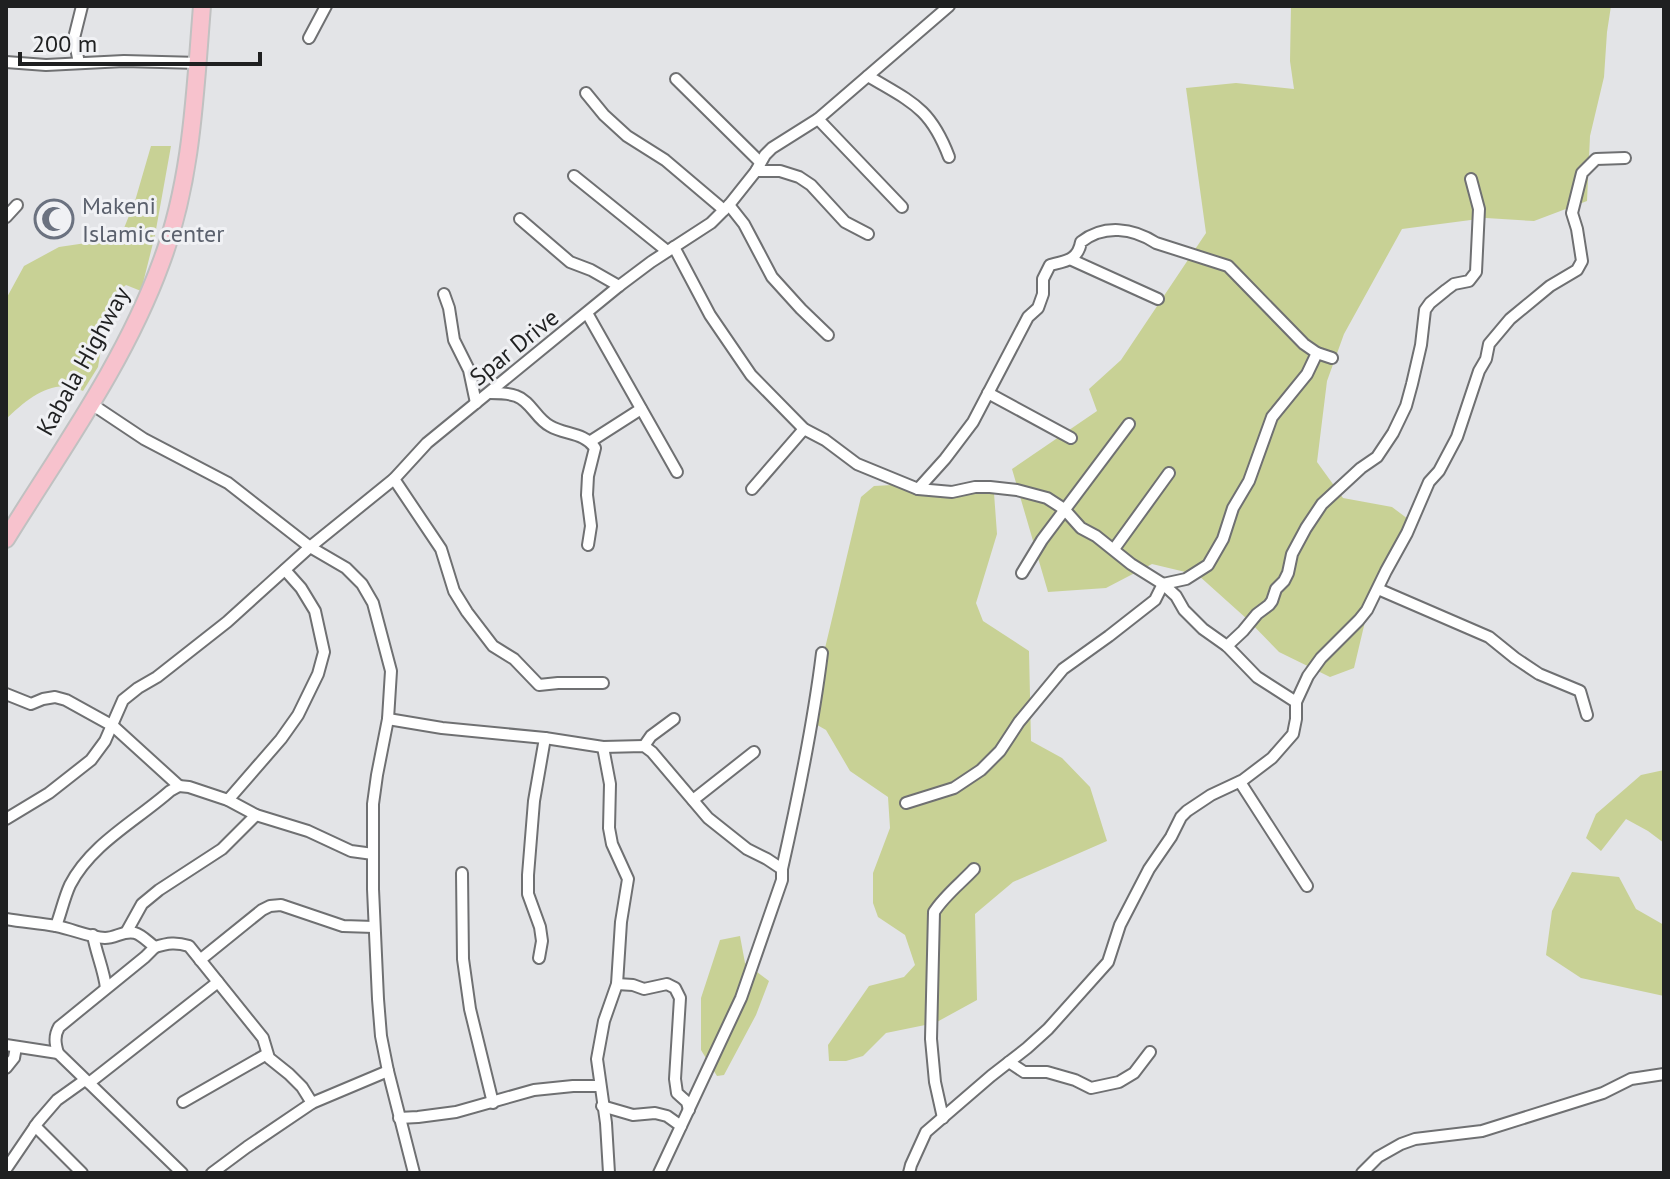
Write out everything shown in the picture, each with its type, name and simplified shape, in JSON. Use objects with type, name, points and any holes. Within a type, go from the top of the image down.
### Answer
[{"type":"main road","name":"Kabala Highway","points":[[6,539],[130,334],[162,262],[188,157],[202,6]]},
{"type":"street","points":[[79,63],[74,38],[82,6]]},
{"type":"street","points":[[309,38],[326,6]]},
{"type":"street","name":"Spar Drive","points":[[6,819],[49,793],[91,760],[113,726],[123,700],[204,640],[310,547],[394,479],[427,443],[619,286],[711,223],[772,148],[818,119],[949,6]]},
{"type":"street","points":[[6,62],[46,65],[124,61],[199,63]]},
{"type":"street","points":[[868,76],[907,97],[929,117],[949,157]]},
{"type":"street","points":[[676,79],[758,166],[799,177],[811,185],[845,222],[868,234]]},
{"type":"street","points":[[586,93],[627,136],[665,160],[744,224],[772,277],[828,335]]},
{"type":"street","points":[[818,119],[902,207]]},
{"type":"street","points":[[909,1173],[926,1132],[1048,1029],[1108,962],[1120,925],[1181,817],[1211,795],[1240,782],[1272,758],[1293,734],[1296,702],[1302,689],[1321,658],[1359,620],[1407,533],[1429,482],[1439,471],[1457,437],[1489,344],[1510,319],[1550,286],[1577,270],[1582,261],[1572,213],[1582,173],[1596,159],[1625,158]]},
{"type":"street","points":[[574,176],[671,249],[710,315],[751,375],[804,429],[857,464],[918,489],[952,492],[990,487],[1047,498],[1064,509],[1081,528],[1163,584],[1203,629],[1227,646],[1257,677],[1296,702]]},
{"type":"street","points":[[1227,646],[1269,605],[1288,573],[1292,554],[1322,504],[1377,457],[1393,433],[1409,395],[1421,345],[1425,310],[1454,284],[1469,281],[1476,272],[1479,209],[1471,179]]},
{"type":"street","points":[[6,217],[17,205]]},
{"type":"street","points":[[520,219],[570,262],[619,286]]},
{"type":"street","points":[[918,489],[973,422],[1028,317],[1038,308],[1043,294],[1043,279],[1050,265],[1072,260],[1079,252],[1081,242],[1098,232],[1126,230],[1228,266],[1304,344],[1332,358]]},
{"type":"street","points":[[1072,260],[1158,299]]},
{"type":"street","points":[[444,294],[454,340],[469,370],[476,403]]},
{"type":"street","points":[[587,313],[677,472]]},
{"type":"street","points":[[1163,584],[1186,579],[1208,565],[1223,539],[1233,508],[1249,481],[1272,417],[1307,374],[1317,353]]},
{"type":"street","points":[[490,393],[519,396],[549,426],[591,441],[595,448],[588,476],[591,526],[588,545]]},
{"type":"street","points":[[988,393],[1071,438]]},
{"type":"street","points":[[90,403],[144,439],[228,483],[310,547],[346,568],[362,584],[373,603],[391,671],[388,719],[373,804],[374,927],[381,1036],[414,1173]]},
{"type":"street","points":[[591,441],[641,409]]},
{"type":"street","points":[[1022,573],[1064,509],[1129,424]]},
{"type":"street","points":[[752,489],[804,429]]},
{"type":"street","points":[[1114,549],[1169,473]]},
{"type":"street","points":[[394,479],[441,549],[454,591],[493,646],[514,659],[539,685],[603,683]]},
{"type":"street","points":[[228,800],[298,715],[318,674],[324,652],[315,611],[285,570]]},
{"type":"street","points":[[906,803],[954,788],[981,770],[1000,751],[1019,722],[1063,669],[1155,600],[1163,584]]},
{"type":"street","points":[[1378,589],[1489,637],[1539,674],[1580,691],[1587,715]]},
{"type":"street","points":[[659,1173],[741,998],[782,880],[815,709],[822,653]]},
{"type":"street","points":[[1279,692],[1302,689]]},
{"type":"street","points":[[6,694],[31,704],[55,697],[66,700],[113,726],[179,786]]},
{"type":"street","points":[[388,719],[603,747],[644,746],[708,818],[747,849],[782,869]]},
{"type":"street","points":[[644,746],[651,736],[674,719]]},
{"type":"street","points":[[539,958],[542,941],[528,894],[528,875],[534,801],[545,738]]},
{"type":"street","points":[[603,747],[610,784],[609,828],[612,844],[628,879],[621,922],[617,984],[597,1059],[609,1173]]},
{"type":"street","points":[[693,800],[754,752]]},
{"type":"street","points":[[1240,782],[1307,886]]},
{"type":"street","points":[[56,926],[70,886],[85,861],[179,786],[228,800],[256,815],[308,831],[351,851],[373,854]]},
{"type":"street","points":[[6,919],[56,926],[104,938],[115,937],[127,931],[142,904],[222,849],[256,815]]},
{"type":"street","points":[[943,1118],[935,1082],[931,1039],[934,912],[940,902],[974,869]]},
{"type":"street","points":[[462,873],[463,959],[470,1009],[493,1103]]},
{"type":"street","points":[[200,960],[270,906],[281,905],[343,926],[374,927]]},
{"type":"street","points":[[127,931],[141,935],[155,947]]},
{"type":"street","points":[[93,935],[106,988]]},
{"type":"street","points":[[58,1053],[55,1035],[59,1027],[155,947],[168,942],[178,943],[189,946],[263,1038],[267,1054],[274,1064],[302,1087],[312,1103]]},
{"type":"street","points":[[6,1169],[57,1100],[151,1037],[218,982]]},
{"type":"street","points":[[617,984],[644,989],[667,984],[675,988],[680,998],[675,1079],[677,1093],[687,1102],[689,1110]]},
{"type":"street","points":[[6,1068],[14,1058],[11,1046],[58,1053],[182,1173]]},
{"type":"street","points":[[1009,1062],[1024,1072],[1047,1072],[1091,1088],[1119,1082],[1134,1073],[1150,1052]]},
{"type":"street","points":[[183,1102],[267,1054]]},
{"type":"street","points":[[212,1173],[312,1103],[388,1071]]},
{"type":"street","points":[[1362,1173],[1378,1157],[1415,1139],[1482,1131],[1603,1093],[1631,1079],[1664,1074]]},
{"type":"street","points":[[399,1118],[456,1112],[534,1090],[600,1086]]},
{"type":"street","points":[[602,1106],[633,1115],[655,1113],[667,1116],[681,1126]]},
{"type":"street","points":[[35,1126],[82,1173]]},
{"type":"green space","points":[[1291,6],[1611,6],[1604,77],[1590,136],[1587,201],[1534,221],[1486,218],[1402,229],[1344,334],[1327,381],[1317,462],[1343,498],[1392,507],[1416,525],[1368,609],[1354,668],[1330,677],[1279,652],[1198,575],[1152,564],[1106,588],[1048,592],[1012,469],[1097,411],[1089,389],[1121,360],[1206,233],[1186,88],[1236,83],[1294,89],[1290,61]]},
{"type":"green space","points":[[151,146],[171,146],[141,291],[126,285],[109,299],[98,367],[83,391],[62,386],[51,388],[32,397],[6,419],[6,299],[24,266],[59,247],[120,238],[135,201]]},
{"type":"green space","points":[[892,485],[942,494],[994,493],[997,534],[976,603],[983,621],[1029,651],[1031,741],[1062,758],[1090,787],[1107,841],[1013,882],[975,914],[977,1000],[935,1023],[886,1033],[863,1056],[846,1061],[829,1061],[828,1045],[869,986],[904,977],[915,965],[905,935],[878,917],[873,903],[873,873],[890,828],[888,797],[850,771],[826,730],[812,722],[811,707],[861,497],[874,486]]},
{"type":"green space","points":[[1664,770],[1664,843],[1626,819],[1601,851],[1586,838],[1596,814],[1641,775]]},
{"type":"green space","points":[[1572,872],[1619,877],[1636,909],[1664,925],[1664,996],[1581,978],[1546,955],[1552,911]]},
{"type":"green space","points":[[740,936],[745,963],[769,981],[756,1015],[724,1075],[717,1076],[701,1050],[701,998],[720,940]]},
{"type":"place","name":"Makeni Islamic center","points":[[54,219]]}]
